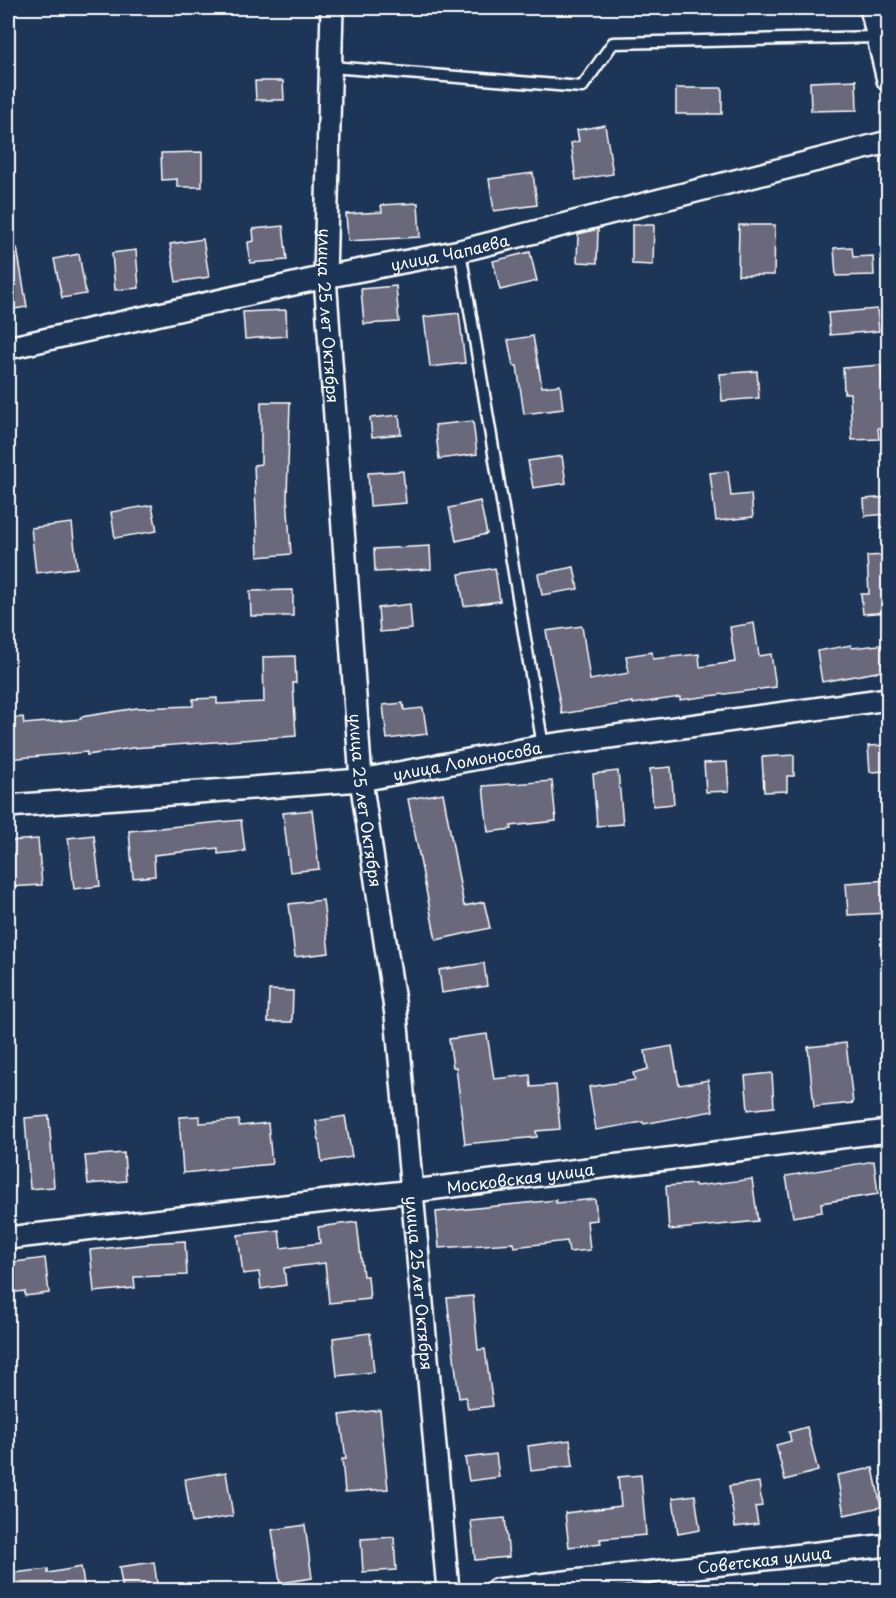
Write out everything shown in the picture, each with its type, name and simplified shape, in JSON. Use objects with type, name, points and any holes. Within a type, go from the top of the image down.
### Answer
[{"type":"street","name":"улица 25 лет Октября","points":[[332,8],[325,278],[361,780],[396,1015],[448,1590]]},
{"type":"street","points":[[872,8],[888,80]]},
{"type":"street","name":"улица Чапаева","points":[[8,348],[325,278],[460,251],[888,142]]},
{"type":"street","name":"улица Ломоносова","points":[[8,806],[361,780],[543,746],[888,699]]},
{"type":"street","name":"Московская улица","points":[[8,1238],[413,1191],[888,1131]]},
{"type":"street","name":"Советская улица","points":[[496,1590],[888,1545]]},
{"type":"lane","points":[[331,67],[582,87],[613,43],[878,37]]},
{"type":"lane","points":[[460,251],[543,746]]},
{"type":"building","points":[[856,80],[857,110],[811,111],[810,82]]},
{"type":"building","points":[[255,81],[283,81],[284,100],[256,100]]},
{"type":"building","points":[[676,88],[722,88],[722,114],[676,114]]},
{"type":"building","points":[[605,125],[613,174],[576,180],[571,143],[579,141],[577,130]]},
{"type":"building","points":[[202,152],[202,187],[177,187],[177,179],[162,180],[161,153]]},
{"type":"building","points":[[533,173],[537,205],[494,211],[489,179]]},
{"type":"building","points":[[418,203],[420,237],[348,241],[346,214],[382,212],[381,205]]},
{"type":"building","points":[[632,225],[654,225],[653,265],[632,264]]},
{"type":"building","points":[[739,225],[775,225],[774,275],[738,275]]},
{"type":"building","points":[[283,226],[287,260],[250,263],[248,242],[254,241],[253,229]]},
{"type":"building","points":[[598,229],[597,263],[577,262],[578,234]]},
{"type":"building","points":[[203,239],[209,277],[176,282],[170,244]]},
{"type":"building","points":[[852,247],[853,257],[873,256],[874,275],[836,276],[834,248]]},
{"type":"building","points":[[17,248],[27,307],[8,310],[8,249]]},
{"type":"building","points":[[136,250],[139,288],[115,290],[112,253]]},
{"type":"building","points":[[530,252],[537,281],[500,290],[493,261]]},
{"type":"building","points":[[79,254],[86,294],[62,298],[54,259]]},
{"type":"building","points":[[396,286],[399,322],[364,324],[361,289]]},
{"type":"building","points":[[877,309],[879,331],[830,335],[828,313]]},
{"type":"building","points":[[286,310],[287,336],[245,339],[243,312]]},
{"type":"building","points":[[459,313],[465,363],[430,367],[424,317]]},
{"type":"building","points":[[533,336],[542,387],[560,385],[563,409],[524,414],[517,366],[513,366],[508,340]]},
{"type":"building","points":[[881,365],[884,404],[888,404],[888,428],[878,428],[879,439],[852,440],[850,393],[844,393],[843,368]]},
{"type":"building","points":[[757,371],[759,398],[722,401],[720,374]]},
{"type":"building","points":[[261,402],[290,402],[287,497],[291,554],[258,557],[254,465],[261,464]]},
{"type":"building","points":[[399,415],[401,434],[372,437],[370,418]]},
{"type":"building","points":[[473,421],[477,454],[439,459],[435,425]]},
{"type":"building","points":[[562,456],[566,483],[533,488],[528,461]]},
{"type":"building","points":[[403,471],[406,503],[370,506],[368,473]]},
{"type":"building","points":[[728,471],[731,496],[751,494],[753,517],[716,521],[710,473]]},
{"type":"building","points":[[888,497],[888,514],[865,516],[864,499]]},
{"type":"building","points":[[480,501],[487,534],[456,541],[449,508]]},
{"type":"building","points":[[152,505],[157,531],[115,538],[111,512]]},
{"type":"building","points":[[72,523],[77,568],[36,573],[31,528]]},
{"type":"building","points":[[430,546],[431,569],[375,572],[374,549]]},
{"type":"building","points":[[888,555],[888,612],[863,614],[861,594],[869,594],[867,556]]},
{"type":"building","points":[[574,567],[578,589],[542,595],[538,574]]},
{"type":"building","points":[[495,568],[500,601],[464,606],[459,574]]},
{"type":"building","points":[[293,590],[293,616],[251,616],[250,591]]},
{"type":"building","points":[[410,604],[412,629],[380,632],[378,608]]},
{"type":"building","points":[[754,623],[759,656],[771,654],[776,687],[680,700],[680,697],[633,704],[633,702],[562,714],[546,631],[582,626],[590,680],[629,673],[626,656],[652,652],[653,659],[699,654],[700,667],[735,662],[730,627]]},
{"type":"building","points":[[888,644],[888,670],[822,682],[817,651],[851,645],[852,648]]},
{"type":"building","points":[[295,656],[296,683],[293,683],[296,736],[132,748],[87,755],[87,752],[8,759],[8,719],[23,717],[24,724],[81,719],[81,717],[137,708],[193,706],[193,699],[217,698],[217,704],[264,702],[263,657]]},
{"type":"building","points":[[403,703],[404,710],[423,708],[427,734],[387,739],[383,705]]},
{"type":"building","points":[[888,745],[888,771],[870,772],[868,746]]},
{"type":"building","points":[[794,755],[794,776],[787,776],[787,791],[764,792],[762,757]]},
{"type":"building","points":[[727,762],[729,791],[706,792],[704,763]]},
{"type":"building","points":[[671,767],[674,804],[653,806],[650,769]]},
{"type":"building","points":[[618,771],[623,824],[597,826],[593,774]]},
{"type":"building","points":[[552,781],[556,821],[511,826],[512,829],[488,832],[483,786]]},
{"type":"building","points":[[443,793],[464,906],[484,902],[490,928],[436,940],[408,799]]},
{"type":"building","points":[[312,810],[319,869],[290,872],[283,813]]},
{"type":"building","points":[[241,820],[245,851],[218,854],[218,848],[154,855],[155,876],[133,878],[129,831]]},
{"type":"building","points":[[94,835],[100,886],[74,889],[68,838]]},
{"type":"building","points":[[38,839],[42,885],[8,887],[8,841]]},
{"type":"building","points":[[888,880],[888,913],[848,915],[846,883]]},
{"type":"building","points":[[323,900],[329,953],[295,957],[289,904]]},
{"type":"building","points":[[484,963],[487,986],[442,993],[439,970]]},
{"type":"building","points":[[269,990],[293,991],[292,1022],[268,1022]]},
{"type":"building","points":[[487,1034],[494,1079],[530,1075],[531,1087],[556,1085],[560,1129],[536,1131],[537,1137],[465,1144],[456,1067],[453,1067],[449,1039]]},
{"type":"building","points":[[846,1043],[853,1103],[814,1107],[808,1047]]},
{"type":"building","points":[[672,1046],[679,1085],[708,1080],[713,1111],[596,1130],[589,1087],[635,1080],[633,1073],[648,1069],[645,1051]]},
{"type":"building","points":[[772,1073],[774,1107],[748,1110],[745,1076]]},
{"type":"building","points":[[49,1116],[54,1187],[30,1189],[25,1118]]},
{"type":"building","points":[[200,1116],[200,1123],[239,1120],[239,1126],[268,1123],[272,1164],[183,1173],[179,1117]]},
{"type":"building","points":[[345,1116],[352,1157],[322,1162],[316,1121]]},
{"type":"building","points":[[124,1153],[126,1181],[88,1184],[85,1156]]},
{"type":"building","points":[[874,1161],[878,1194],[821,1203],[822,1212],[793,1217],[786,1176]]},
{"type":"building","points":[[752,1179],[758,1221],[669,1230],[666,1186],[695,1184],[696,1186]]},
{"type":"building","points":[[595,1199],[597,1220],[587,1221],[590,1250],[569,1252],[567,1241],[514,1247],[513,1243],[439,1248],[436,1212],[556,1200],[556,1203]]},
{"type":"building","points":[[357,1222],[363,1276],[368,1276],[370,1299],[329,1303],[325,1263],[284,1268],[286,1285],[261,1289],[259,1272],[243,1274],[238,1235],[279,1230],[281,1248],[320,1243],[318,1227]]},
{"type":"building","points":[[185,1241],[187,1275],[134,1277],[135,1288],[94,1292],[90,1250]]},
{"type":"building","points":[[45,1258],[49,1293],[25,1296],[25,1291],[8,1293],[8,1263]]},
{"type":"building","points":[[473,1296],[478,1350],[485,1349],[493,1406],[468,1409],[466,1397],[459,1398],[447,1298]]},
{"type":"building","points":[[370,1333],[374,1372],[337,1376],[333,1338]]},
{"type":"building","points":[[380,1410],[388,1489],[345,1492],[342,1459],[346,1459],[340,1415]]},
{"type":"building","points":[[807,1427],[818,1471],[785,1480],[776,1445],[791,1441],[789,1432]]},
{"type":"building","points":[[570,1440],[573,1466],[531,1471],[528,1446]]},
{"type":"building","points":[[496,1454],[499,1477],[469,1481],[465,1458]]},
{"type":"building","points":[[873,1468],[881,1507],[844,1515],[837,1475]]},
{"type":"building","points":[[226,1472],[233,1516],[192,1523],[185,1479]]},
{"type":"building","points":[[641,1475],[646,1535],[600,1539],[601,1543],[569,1547],[565,1513],[621,1506],[618,1477]]},
{"type":"building","points":[[759,1482],[762,1506],[755,1507],[758,1524],[735,1527],[729,1486]]},
{"type":"building","points":[[695,1495],[700,1530],[678,1534],[673,1498]]},
{"type":"building","points":[[505,1518],[509,1557],[475,1560],[471,1521]]},
{"type":"building","points":[[305,1525],[312,1578],[280,1583],[272,1530]]},
{"type":"building","points":[[394,1537],[396,1570],[363,1572],[361,1539]]},
{"type":"building","points":[[154,1562],[158,1590],[123,1590],[119,1567]]},
{"type":"building","points":[[81,1567],[85,1590],[15,1590],[13,1573],[48,1569],[48,1573]]}]
